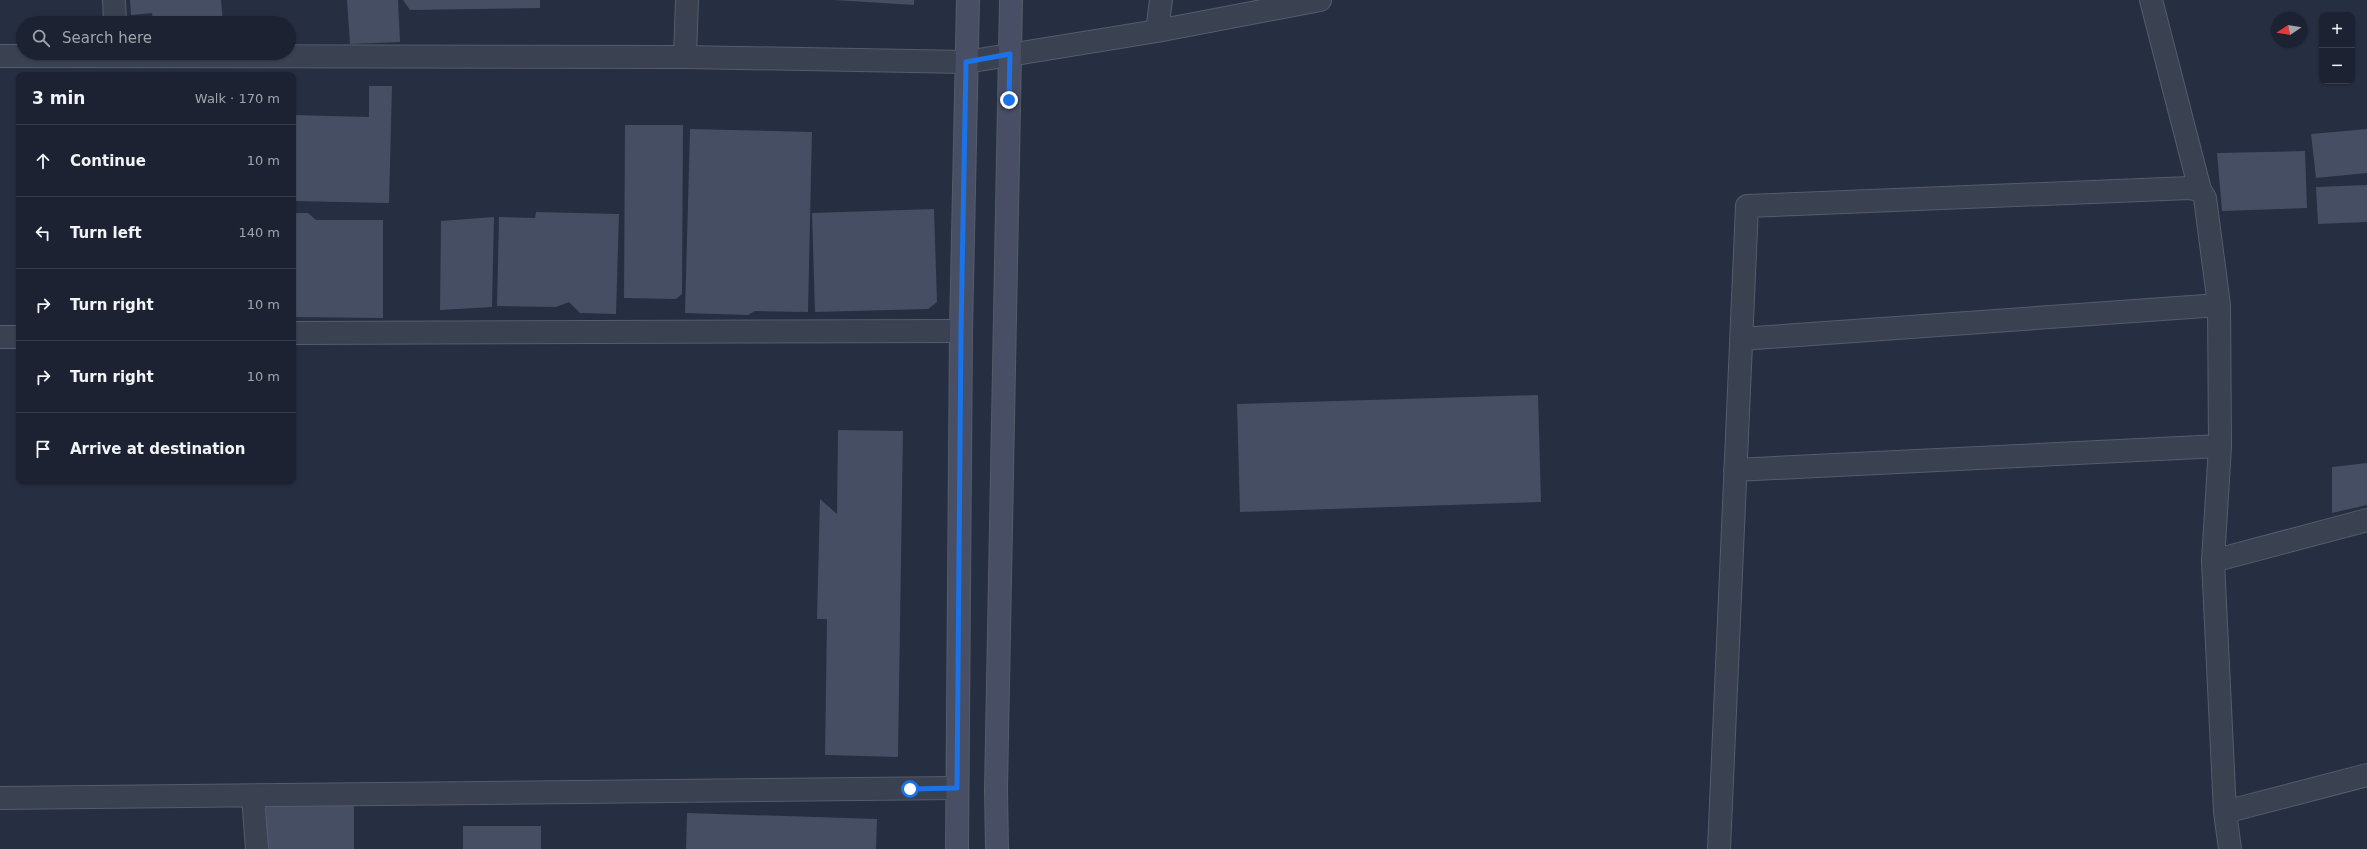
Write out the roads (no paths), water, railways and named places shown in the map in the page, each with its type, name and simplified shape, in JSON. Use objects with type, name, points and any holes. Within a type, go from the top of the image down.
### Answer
[{"type":"street","points":[[114,0],[115,16]]},
{"type":"street","points":[[685,57],[687,0]]},
{"type":"street","points":[[957,849],[961,331],[968,0]]},
{"type":"street","points":[[997,849],[996,775],[1011,0]]},
{"type":"street","points":[[1157,31],[1161,0]]},
{"type":"street","points":[[171,60],[237,66],[685,57],[966,62],[1157,31],[1320,0]]},
{"type":"street","points":[[2151,0],[2200,190],[2205,198],[2219,305],[2220,446],[2213,561],[2225,812],[2230,849]]},
{"type":"street","points":[[0,56],[16,56]]},
{"type":"street","points":[[1719,849],[1747,206],[2189,188],[2200,190]]},
{"type":"street","points":[[1741,339],[2219,305]]},
{"type":"street","points":[[296,333],[961,331]]},
{"type":"street","points":[[0,337],[16,337]]},
{"type":"street","points":[[1735,470],[2220,446]]},
{"type":"street","points":[[2213,561],[2367,520]]},
{"type":"street","points":[[2225,812],[2367,775]]},
{"type":"street","points":[[0,798],[957,788]]},
{"type":"street","points":[[253,796],[257,849]]}]
